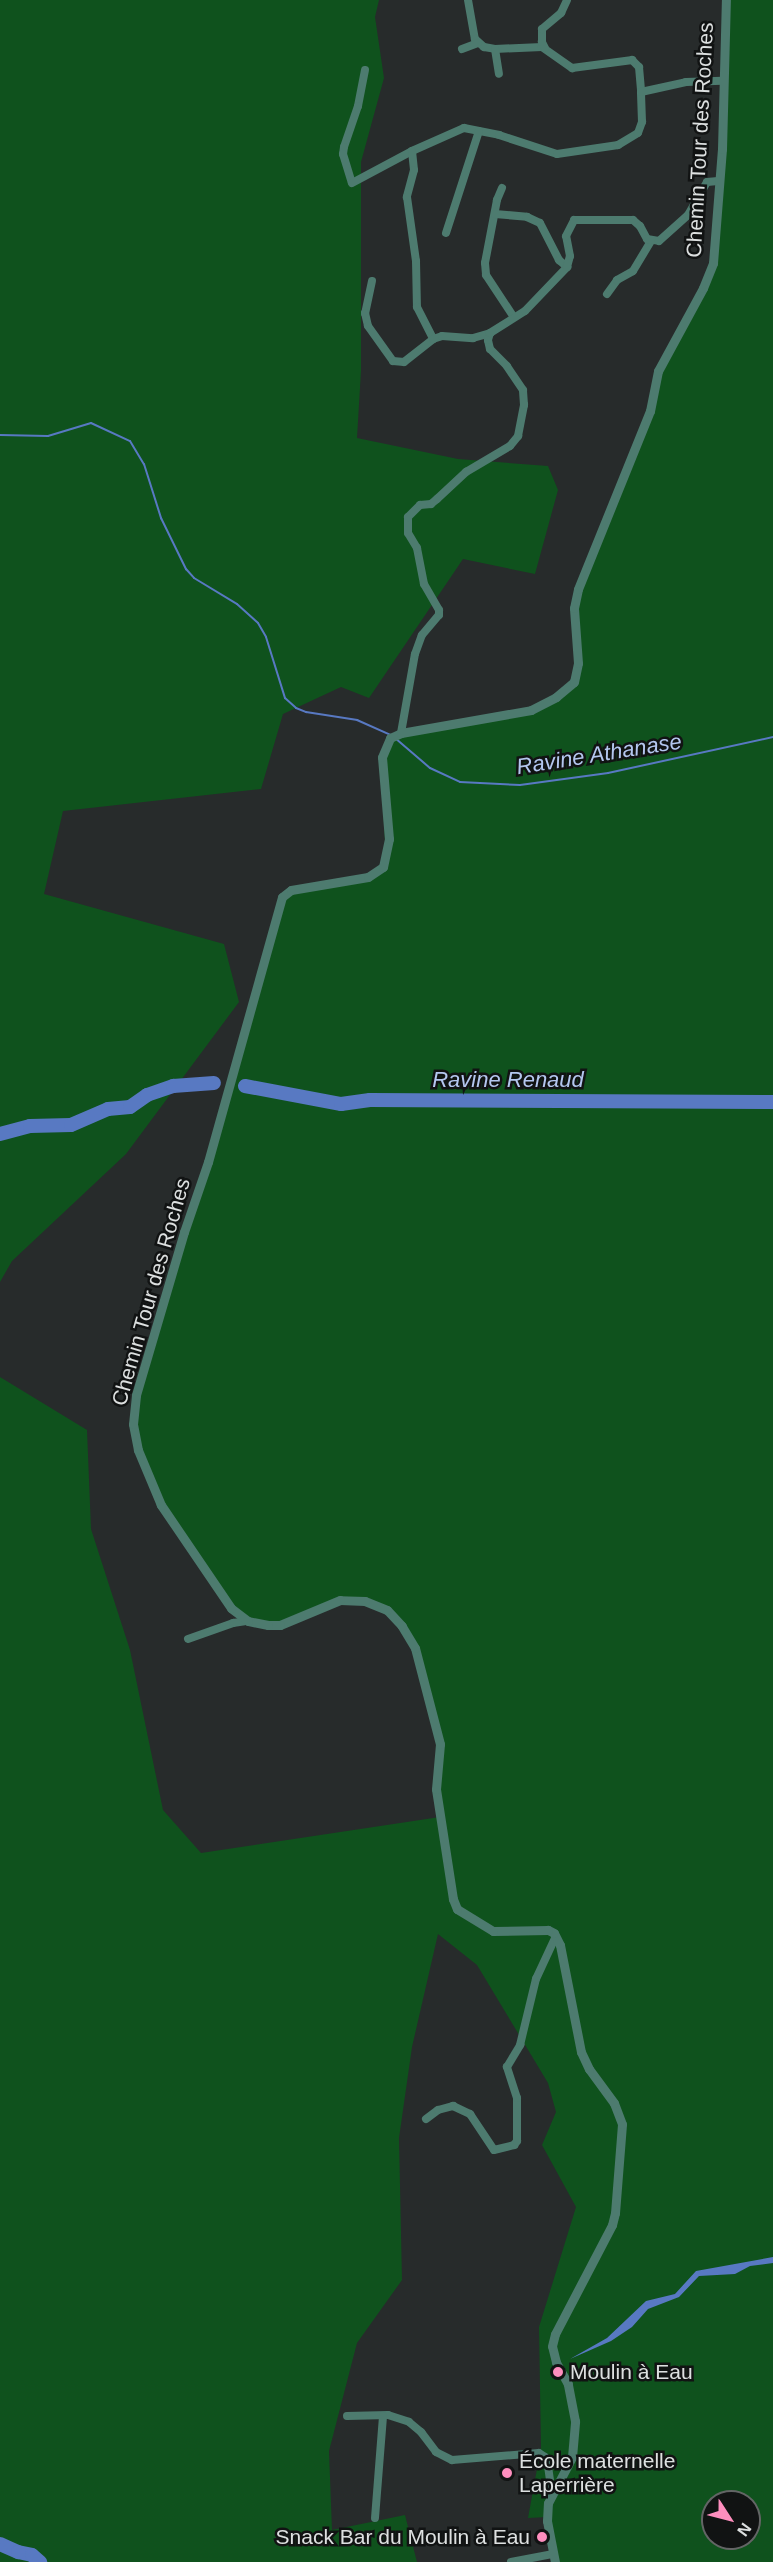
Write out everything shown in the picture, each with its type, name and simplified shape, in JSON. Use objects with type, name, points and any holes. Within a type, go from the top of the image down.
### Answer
[{"type":"street","points":[[468,0],[472,31],[478,43]]},
{"type":"street","points":[[546,50],[542,42],[542,29],[561,13],[567,0]]},
{"type":"street","name":"Chemin Tour des Roches","points":[[248,1621],[231,1608],[161,1505],[138,1450],[133,1424],[136,1395],[184,1232],[208,1162],[282,897],[291,890],[368,877],[383,867],[389,839],[381,772],[382,757],[390,738],[401,733],[531,710],[556,697],[573,682],[578,663],[574,608],[578,589],[650,411],[658,371],[709,276],[715,249],[722,149],[722,81],[726,0]]},
{"type":"street","points":[[365,70],[360,99],[343,154],[352,183],[464,128],[557,154],[618,145],[638,133],[642,122],[639,67],[632,60],[572,68],[537,46],[495,49],[478,43],[462,49]]},
{"type":"street","points":[[495,49],[499,74]]},
{"type":"street","points":[[641,92],[686,82],[722,81]]},
{"type":"street","points":[[446,232],[479,131]]},
{"type":"street","points":[[412,152],[414,170],[407,197],[416,261],[417,307],[433,339]]},
{"type":"street","points":[[372,281],[365,313],[368,326],[388,358],[399,363],[404,362],[433,339],[442,336],[473,338],[490,333],[513,316],[525,311],[567,267],[570,256],[566,236],[574,220],[633,220],[651,241],[659,241],[688,215],[707,182],[718,181]]},
{"type":"street","points":[[502,188],[485,263],[486,275],[513,316]]},
{"type":"street","points":[[495,214],[527,217],[540,223],[560,260],[567,267]]},
{"type":"street","points":[[607,294],[617,280],[633,272],[651,241]]},
{"type":"street","points":[[401,733],[415,654],[422,635],[439,615],[439,610],[424,584],[417,548],[408,533],[408,517],[420,505],[430,504],[438,499],[466,472],[510,446],[518,436],[524,405],[523,390],[507,366],[492,352],[488,340],[490,333]]},
{"type":"street","points":[[188,1639],[233,1623],[248,1621],[280,1625],[340,1600],[365,1601],[387,1610],[402,1626],[415,1648],[440,1744],[436,1789],[453,1899],[457,1909],[493,1931],[548,1930],[556,1936],[581,2052],[589,2069],[614,2103],[622,2124],[622,2146],[612,2225],[554,2340],[554,2354],[565,2376],[573,2406],[574,2436],[568,2468],[552,2494],[547,2517],[554,2558],[511,2562]]},
{"type":"street","points":[[426,2119],[438,2110],[453,2106],[470,2114],[495,2150],[514,2145],[517,2141],[517,2098],[507,2067],[520,2045],[536,1979],[556,1936]]},
{"type":"street","points":[[347,2416],[385,2415],[409,2422],[421,2432],[436,2452],[452,2460],[539,2453],[544,2457],[548,2466],[552,2494]]},
{"type":"street","points":[[375,2518],[385,2415]]},
{"type":"green space","points":[[0,0],[379,0],[375,17],[384,78],[361,162],[361,371],[357,438],[458,459],[548,466],[558,490],[535,574],[463,559],[369,698],[341,687],[283,714],[261,789],[63,811],[44,894],[224,944],[239,1002],[126,1154],[12,1261],[0,1282]]},
{"type":"green space","points":[[726,0],[773,0],[773,2562],[555,2562],[547,2517],[528,2518],[541,2447],[539,2327],[576,2207],[542,2145],[556,2112],[548,2083],[477,1965],[438,1934],[412,2047],[399,2138],[402,2280],[357,2343],[329,2451],[332,2530],[405,2515],[417,2562],[0,2562],[0,1377],[87,1430],[91,1529],[130,1650],[163,1810],[201,1853],[440,1817],[440,1744],[415,1648],[387,1610],[340,1600],[280,1625],[248,1621],[231,1608],[172,1524],[138,1450],[136,1395],[286,893],[368,877],[386,859],[381,772],[390,738],[531,710],[574,682],[574,608],[629,469],[658,371],[713,263]]},
{"type":"water","points":[[773,2257],[773,2263],[750,2266],[735,2274],[699,2276],[679,2297],[648,2309],[632,2327],[611,2341],[570,2359],[607,2338],[646,2301],[675,2294],[696,2271]]},
{"type":"waterway","name":"Ravine Athanase","points":[[0,435],[48,436],[91,423],[130,441],[144,464],[161,518],[186,569],[194,578],[237,604],[258,623],[266,637],[285,698],[296,708],[306,712],[357,720],[390,735]]},
{"type":"waterway","name":"Ravine Athanase","points":[[395,738],[430,768],[460,782],[520,785],[608,773],[773,737]]},
{"type":"waterway","name":"Ravine Renaud","points":[[0,1134],[30,1126],[71,1125],[108,1109],[130,1107],[147,1095],[173,1086],[214,1083]]},
{"type":"waterway","name":"Ravine Renaud","points":[[245,1086],[341,1104],[370,1100],[773,1102]]},
{"type":"waterway","points":[[0,2544],[32,2555],[40,2562]]},
{"type":"place","name":"Moulin à Eau","points":[[558,2372]]},
{"type":"place","name":"École maternelle Laperrière","points":[[507,2473]]},
{"type":"place","name":"Snack Bar du Moulin à Eau","points":[[542,2537]]}]
